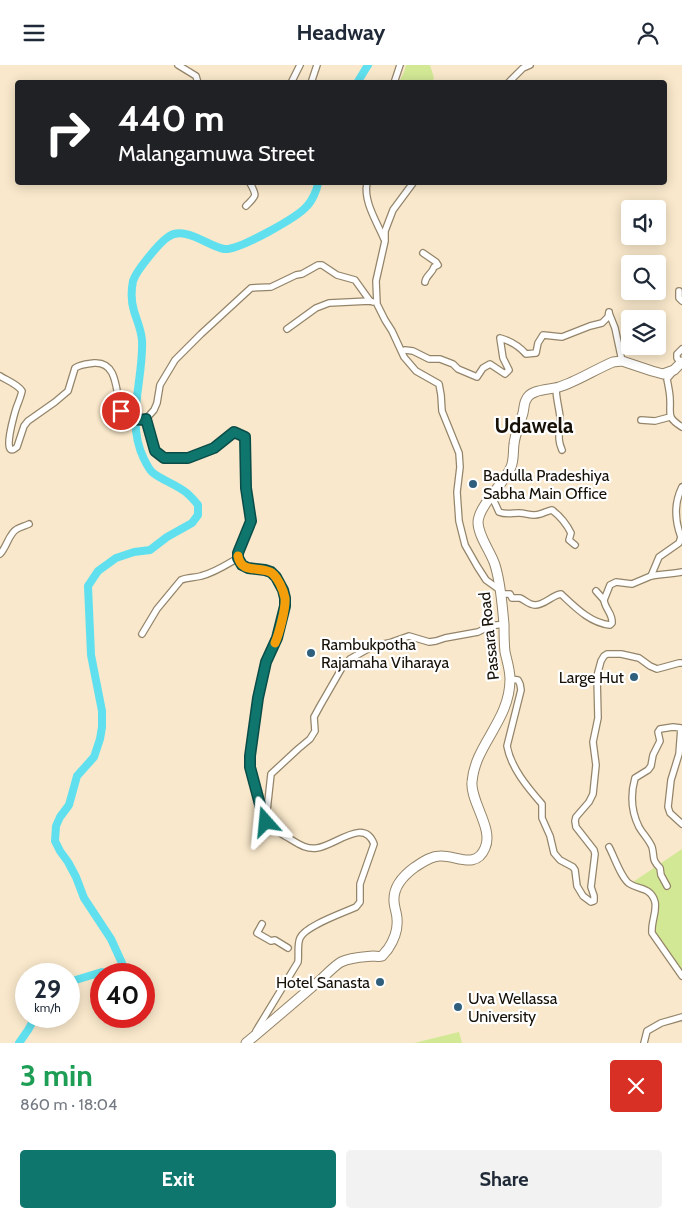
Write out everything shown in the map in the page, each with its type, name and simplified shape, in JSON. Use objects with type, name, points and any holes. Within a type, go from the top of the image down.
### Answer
[{"type":"highway","name":"Passara Road","points":[[249,1041],[342,962],[353,957],[382,955],[387,951],[393,942],[397,929],[394,901],[395,890],[406,874],[436,856],[443,855],[461,860],[471,860],[482,854],[485,849],[487,843],[483,821],[471,784],[482,749],[505,710],[510,679],[505,651],[501,592],[494,564],[478,525],[480,516],[511,467],[514,442],[524,412],[526,399],[533,392],[561,387],[613,362],[622,361]]},
{"type":"highway","points":[[622,361],[663,374],[679,365]]},
{"type":"street","points":[[178,65],[196,76],[197,80]]},
{"type":"street","points":[[292,80],[300,65]]},
{"type":"street","points":[[312,80],[317,65]]},
{"type":"street","points":[[395,80],[400,65]]},
{"type":"street","points":[[511,80],[523,68],[530,65]]},
{"type":"street","points":[[246,206],[256,194],[251,185]]},
{"type":"street","points":[[366,185],[367,200],[385,241]]},
{"type":"street","points":[[412,185],[393,210],[385,231],[385,241],[376,281],[377,304],[404,357],[416,371],[438,384],[442,411],[460,458],[457,492],[459,521],[465,545],[486,580],[501,592],[510,594],[512,598],[519,598],[534,605],[562,594],[586,616],[610,625],[612,623],[611,616],[604,604],[604,600],[596,591]]},
{"type":"street","points":[[423,253],[438,265],[426,277],[425,282]]},
{"type":"street","points":[[144,420],[154,410],[160,385],[175,360],[251,288],[271,287],[318,265],[322,265],[337,275],[355,279],[370,301]]},
{"type":"street","points":[[679,291],[679,298],[682,301]]},
{"type":"street","points":[[288,329],[316,308],[329,303],[370,301],[377,304]]},
{"type":"street","points":[[405,350],[413,351],[429,359],[440,359],[454,364],[458,369],[476,377],[483,368],[490,364],[505,374],[509,370],[503,358],[500,339],[518,345],[526,353],[536,353],[538,343],[543,335],[562,337],[602,323],[608,317],[609,312],[616,328],[622,361]]},
{"type":"street","points":[[682,349],[677,354],[679,365],[667,379],[670,417],[682,427]]},
{"type":"street","points":[[0,376],[22,389],[10,424],[6,444],[11,450],[16,447],[24,426],[28,421],[55,403],[68,391],[73,372],[78,366],[98,363],[105,364],[111,371],[115,381],[121,411],[126,416],[144,420]]},
{"type":"street","points":[[556,388],[560,417],[558,443],[562,450]]},
{"type":"street","points":[[641,420],[655,421],[670,417]]},
{"type":"street","points":[[144,420],[155,451],[164,458],[188,458],[214,448],[234,432],[245,437],[246,488],[251,521],[238,553],[238,558],[242,565],[248,568],[271,572],[276,577],[285,598],[285,606],[277,638],[266,662],[258,698],[250,756],[250,767],[266,822],[271,828],[305,848],[318,848],[358,833],[366,833],[372,838],[374,845],[360,884],[360,902],[356,907],[310,928],[300,937],[298,962],[249,1041]]},
{"type":"street","points":[[651,576],[659,557],[679,543],[681,537],[676,515],[678,495],[682,487]]},
{"type":"street","points":[[493,495],[499,512],[503,514],[523,513],[529,516],[552,510],[562,518],[571,533],[569,540],[575,545]]},
{"type":"street","points":[[0,554],[5,549],[12,533],[16,529],[29,524]]},
{"type":"street","points":[[142,634],[157,609],[181,580],[211,573],[238,558]]},
{"type":"street","points":[[604,600],[610,585],[616,582],[632,584],[651,576],[682,572]]},
{"type":"street","points":[[266,822],[271,773],[310,739],[316,731],[314,717],[343,666],[350,659],[373,646],[409,636],[429,642],[478,632],[490,626],[504,624]]},
{"type":"street","points":[[510,679],[518,680],[521,690],[507,746],[508,751],[522,780],[542,804],[542,818],[550,836],[554,853],[560,860],[573,867],[577,886],[583,896],[591,902],[594,901],[591,887],[595,854],[576,827],[575,821],[594,794],[596,765],[593,742],[598,718],[597,676],[601,661],[607,654],[621,654],[639,657],[656,669],[682,663]]},
{"type":"street","points":[[667,886],[661,875],[660,868],[654,862],[652,846],[639,827],[631,804],[635,778],[651,766],[653,755],[660,741],[658,732],[660,729],[681,728],[679,755],[671,779],[668,807],[670,813],[682,824]]},
{"type":"street","points":[[609,847],[624,878],[630,884],[641,887],[650,893],[654,899],[652,933],[682,976]]},
{"type":"street","points":[[262,924],[257,933],[271,941],[275,939],[288,948]]},
{"type":"street","points":[[644,1043],[648,1031],[661,1023],[682,1017]]},
{"type":"green space","points":[[406,65],[430,65],[434,78],[433,80],[400,80]]},
{"type":"green space","points":[[682,849],[682,976],[652,933],[655,913],[650,893],[630,884]]},
{"type":"green space","points":[[459,1032],[462,1043],[414,1043]]},
{"type":"waterway","points":[[359,80],[368,65]]},
{"type":"waterway","points":[[122,963],[111,939],[84,898],[76,877],[55,841],[56,826],[69,805],[77,776],[94,757],[102,727],[102,711],[91,655],[88,586],[98,571],[116,558],[134,552],[150,550],[167,537],[192,523],[198,515],[198,505],[188,494],[151,471],[139,445],[136,415],[142,340],[132,303],[133,281],[148,257],[168,237],[181,233],[224,249],[242,245],[292,218],[301,211],[309,204],[318,185]]},
{"type":"waterway","points":[[80,979],[90,976]]},
{"type":"waterway","points":[[19,1043],[29,1028]]},
{"type":"slow traffic","points":[[238,556],[242,565],[248,568],[271,572],[283,590],[285,606],[275,643]]},
{"type":"place","name":"Badulla Pradeshiya Sabha Main Office","points":[[473,484]]},
{"type":"place","name":"Rambukpotha Rajamaha Viharaya","points":[[311,653]]},
{"type":"place","name":"Large Hut","points":[[634,677]]},
{"type":"place","name":"Hotel Sanasta","points":[[380,982]]},
{"type":"place","name":"Uva Wellassa University","points":[[458,1007]]},
{"type":"district","name":"Udawela","points":[[534,425]]},
{"type":"route","points":[[121,411],[126,416],[141,420],[146,419],[155,451],[164,458],[188,458],[214,448],[234,432],[245,437],[246,488],[251,521],[238,553],[238,558],[242,565],[248,568],[271,572],[283,590],[285,598],[285,606],[277,638],[266,662],[258,698],[250,756],[250,767],[266,822]]}]
